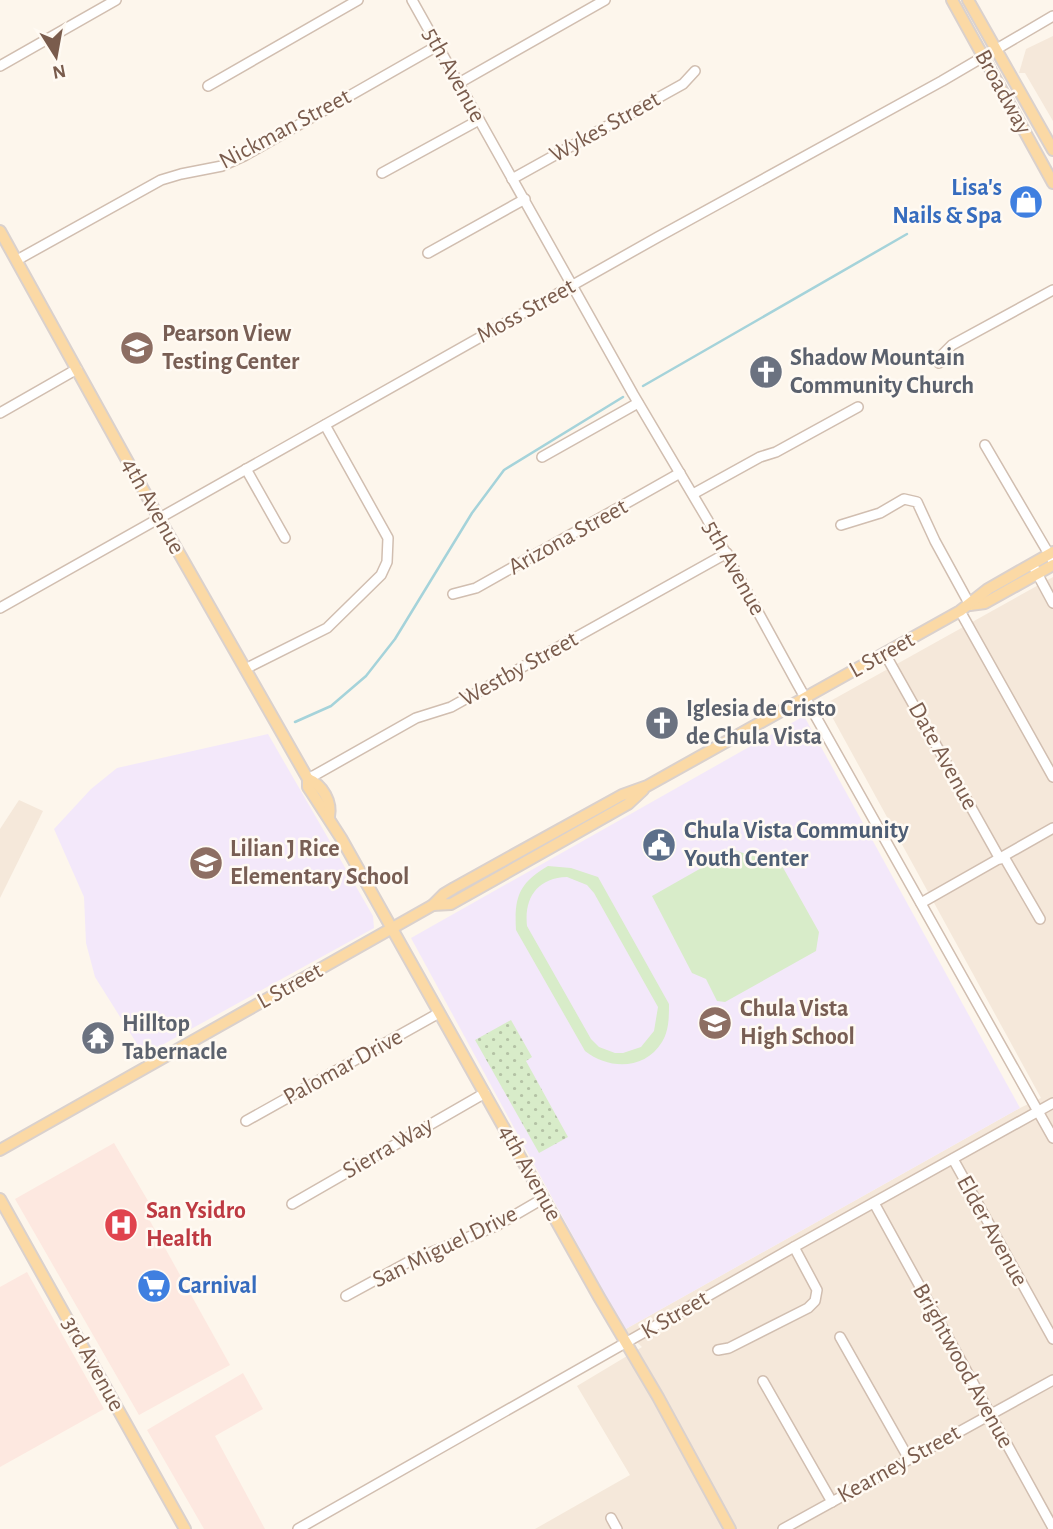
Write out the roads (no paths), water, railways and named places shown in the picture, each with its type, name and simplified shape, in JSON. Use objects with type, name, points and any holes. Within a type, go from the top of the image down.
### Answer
[{"type":"main road","name":"Broadway","points":[[952,0],[1053,183]]},
{"type":"main road","name":"Broadway","points":[[968,0],[1053,150]]},
{"type":"main road","name":"4th Avenue","points":[[0,231],[308,779],[317,783],[331,806],[329,817],[730,1529]]},
{"type":"main road","name":"L Street","points":[[0,1150],[433,905],[443,894],[464,882],[622,795],[647,786],[970,605],[985,603],[1052,558]]},
{"type":"main road","name":"3rd Avenue","points":[[0,1199],[186,1529]]},
{"type":"street","points":[[0,66],[116,0]]},
{"type":"street","points":[[208,86],[358,0]]},
{"type":"street","name":"5th Avenue","points":[[412,0],[638,403],[693,494],[1053,1138]]},
{"type":"street","points":[[459,83],[605,0]]},
{"type":"street","name":"Moss Street","points":[[0,608],[790,163],[847,135],[1053,16]]},
{"type":"street","name":"Nickman Street","points":[[17,260],[161,180],[181,173],[222,166],[244,156],[437,46]]},
{"type":"street","name":"Wykes Street","points":[[512,179],[682,84],[695,71]]},
{"type":"street","points":[[382,173],[479,120]]},
{"type":"street","points":[[428,253],[525,199]]},
{"type":"street","points":[[939,363],[943,354],[953,345],[1053,290]]},
{"type":"street","points":[[3,411],[77,369]]},
{"type":"street","points":[[542,457],[638,403]]},
{"type":"street","points":[[693,494],[760,457],[776,453],[858,407]]},
{"type":"street","points":[[246,668],[327,628],[381,575],[387,562],[388,538],[325,425]]},
{"type":"street","points":[[985,445],[1052,558]]},
{"type":"street","points":[[246,469],[285,538]]},
{"type":"street","name":"Arizona Street","points":[[453,594],[479,586],[680,473]]},
{"type":"street","points":[[841,525],[880,513],[904,499],[917,502],[970,605]]},
{"type":"street","name":"Westby Street","points":[[308,779],[416,718],[456,704],[726,553]]},
{"type":"street","points":[[1034,569],[1053,603]]},
{"type":"street","points":[[960,611],[1053,777]]},
{"type":"street","name":"Date Avenue","points":[[885,654],[1040,919]]},
{"type":"street","points":[[921,903],[1053,828]]},
{"type":"street","name":"Palomar Drive","points":[[246,1121],[439,1013]]},
{"type":"street","name":"Sierra Way","points":[[292,1204],[485,1093]]},
{"type":"street","name":"K Street","points":[[298,1529],[1053,1103]]},
{"type":"street","name":"Elder Avenue","points":[[953,1159],[1053,1339]]},
{"type":"street","name":"San Miguel Drive","points":[[346,1296],[412,1260],[496,1226],[544,1198]]},
{"type":"street","name":"Brightwood Avenue","points":[[874,1203],[1053,1528]]},
{"type":"street","points":[[718,1350],[729,1348],[808,1308],[815,1301],[817,1290],[794,1247]]},
{"type":"street","points":[[840,1337],[909,1459]]},
{"type":"street","name":"Kearney Street","points":[[783,1529],[1053,1380]]},
{"type":"street","points":[[763,1381],[832,1502]]},
{"type":"street","points":[[611,1518],[617,1529]]},
{"type":"waterway","points":[[643,386],[907,234]]},
{"type":"waterway","points":[[295,722],[331,706],[366,676],[395,639],[472,513],[504,470],[623,397]]},
{"type":"place","name":"Lisa's Nails & Spa","points":[[1026,202]]},
{"type":"place","name":"Pearson View Testing Center","points":[[137,348]]},
{"type":"place","name":"Shadow Mountain Community Church","points":[[766,372]]},
{"type":"place","name":"Iglesia de Cristo de Chula Vista","points":[[662,723]]},
{"type":"place","name":"Chula Vista Community Youth Center","points":[[659,845]]},
{"type":"place","name":"Lilian J Rice Elementary School","points":[[206,863]]},
{"type":"place","name":"Chula Vista High School","points":[[715,1023]]},
{"type":"place","name":"Hilltop Tabernacle","points":[[98,1038]]},
{"type":"place","name":"San Ysidro Health","points":[[121,1225]]},
{"type":"place","name":"Carnival","points":[[154,1286]]}]
